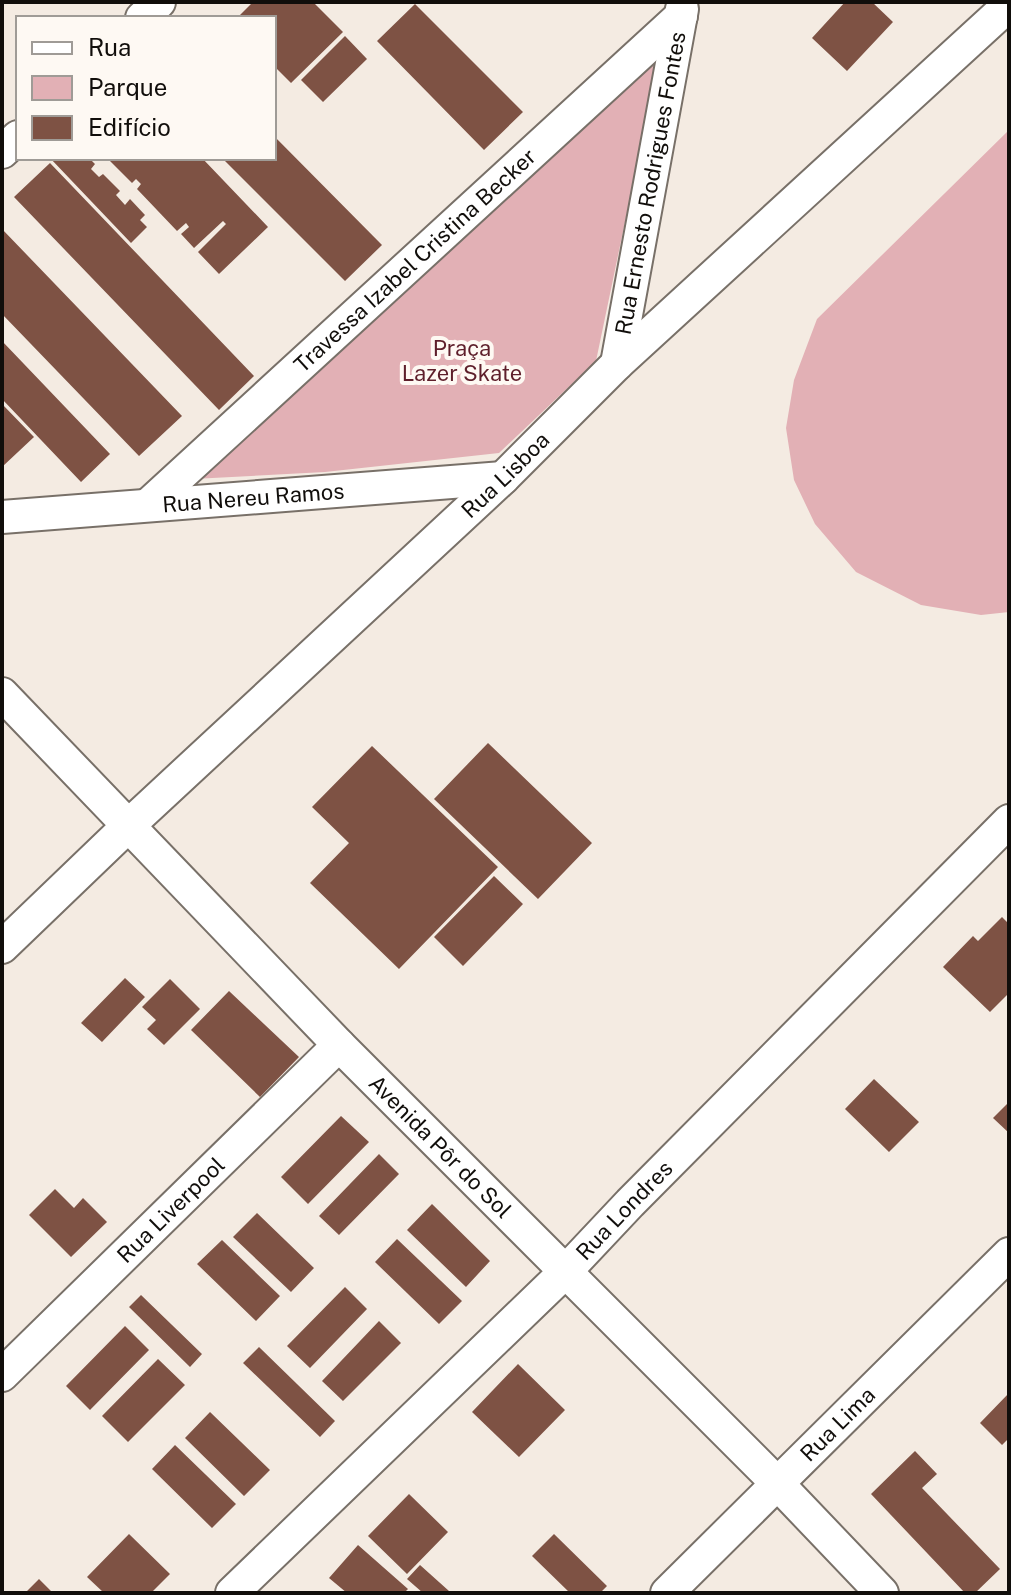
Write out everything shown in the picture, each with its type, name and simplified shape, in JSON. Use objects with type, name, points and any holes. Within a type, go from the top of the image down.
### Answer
[{"type":"street","points":[[144,16],[159,2]]},
{"type":"street","name":"Rua Lisboa","points":[[2,947],[503,478],[617,364],[1009,5]]},
{"type":"street","name":"Rua Ernesto Rodrigues Fontes","points":[[617,364],[682,9]]},
{"type":"street","name":"Travessa Izabel Cristina Becker","points":[[148,505],[682,9]]},
{"type":"street","name":"Rua Nereu Ramos","points":[[2,517],[503,478]]},
{"type":"street","name":"Avenida Pôr do Sol","points":[[2,694],[339,1045],[777,1483],[882,1593]]},
{"type":"street","name":"Rua Londres","points":[[232,1593],[565,1272],[652,1180],[1009,821]]},
{"type":"street","name":"Rua Liverpool","points":[[2,1375],[339,1045]]},
{"type":"street","name":"Rua Lima","points":[[667,1593],[1009,1254]]},
{"type":"green space","name":"Praça Lazer Skate","points":[[660,54],[596,361],[499,453],[325,472],[193,479]]},
{"type":"green space","points":[[1009,130],[1009,612],[981,615],[921,605],[856,572],[815,524],[794,480],[786,428],[794,380],[817,319]]},
{"type":"building","points":[[253,2],[313,2],[343,32],[291,83],[276,68],[276,16],[239,16]]},
{"type":"building","points":[[845,2],[872,2],[893,22],[847,71],[812,38]]},
{"type":"building","points":[[415,4],[523,112],[484,150],[377,41]]},
{"type":"building","points":[[345,36],[367,59],[323,102],[301,80]]},
{"type":"building","points":[[276,138],[382,245],[345,281],[224,160],[276,160]]},
{"type":"building","points":[[52,160],[91,160],[95,164],[91,169],[99,177],[103,174],[120,191],[116,195],[125,205],[130,199],[145,215],[140,220],[147,227],[131,243]]},
{"type":"building","points":[[109,160],[204,160],[268,227],[219,274],[198,252],[226,224],[223,221],[194,248],[181,234],[189,227],[186,223],[177,231],[137,189],[141,184],[136,179],[132,183]]},
{"type":"building","points":[[50,163],[254,376],[219,410],[14,197]]},
{"type":"building","points":[[2,229],[182,416],[139,456],[2,314]]},
{"type":"building","points":[[2,341],[110,454],[81,482],[2,399]]},
{"type":"building","points":[[2,404],[34,437],[2,467]]},
{"type":"building","points":[[488,743],[592,843],[538,899],[434,799]]},
{"type":"building","points":[[372,746],[498,867],[399,969],[310,883],[349,843],[312,807]]},
{"type":"building","points":[[494,876],[523,904],[463,966],[434,937]]},
{"type":"building","points":[[1002,917],[1009,924],[1009,993],[990,1012],[943,967],[973,936],[978,941]]},
{"type":"building","points":[[125,978],[145,997],[102,1042],[81,1023]]},
{"type":"building","points":[[170,979],[200,1009],[164,1045],[147,1029],[156,1020],[142,1007]]},
{"type":"building","points":[[229,991],[299,1057],[260,1097],[191,1030]]},
{"type":"building","points":[[874,1079],[919,1122],[889,1152],[845,1109]]},
{"type":"building","points":[[1009,1102],[1009,1133],[993,1118]]},
{"type":"building","points":[[341,1116],[369,1142],[308,1204],[281,1177]]},
{"type":"building","points":[[379,1154],[399,1174],[339,1235],[319,1216]]},
{"type":"building","points":[[55,1189],[74,1208],[83,1198],[107,1222],[71,1257],[29,1215]]},
{"type":"building","points":[[432,1204],[490,1261],[466,1287],[407,1230]]},
{"type":"building","points":[[257,1213],[314,1268],[291,1292],[233,1237]]},
{"type":"building","points":[[397,1239],[462,1301],[439,1324],[375,1262]]},
{"type":"building","points":[[222,1240],[280,1296],[256,1321],[197,1264]]},
{"type":"building","points":[[345,1287],[367,1309],[310,1368],[287,1346]]},
{"type":"building","points":[[141,1295],[202,1354],[190,1367],[129,1307]]},
{"type":"building","points":[[379,1321],[401,1343],[343,1401],[322,1381]]},
{"type":"building","points":[[125,1326],[149,1350],[90,1410],[66,1386]]},
{"type":"building","points":[[259,1347],[335,1421],[320,1437],[243,1363]]},
{"type":"building","points":[[158,1359],[185,1385],[128,1442],[102,1416]]},
{"type":"building","points":[[518,1364],[565,1410],[519,1457],[472,1412]]},
{"type":"building","points":[[1009,1393],[1009,1438],[1002,1445],[980,1423]]},
{"type":"building","points":[[210,1412],[270,1470],[244,1496],[185,1438]]},
{"type":"building","points":[[175,1445],[236,1504],[212,1528],[152,1469]]},
{"type":"building","points":[[915,1451],[937,1474],[922,1488],[1000,1569],[975,1593],[965,1593],[871,1494]]},
{"type":"building","points":[[409,1494],[448,1532],[407,1574],[368,1536]]},
{"type":"building","points":[[129,1534],[170,1574],[151,1593],[104,1593],[87,1577]]},
{"type":"building","points":[[554,1534],[607,1586],[600,1593],[570,1593],[532,1556]]},
{"type":"building","points":[[358,1545],[408,1589],[404,1593],[347,1593],[329,1578]]},
{"type":"building","points":[[420,1565],[449,1591],[423,1593],[407,1579]]},
{"type":"building","points":[[39,1579],[53,1593],[25,1593]]}]
